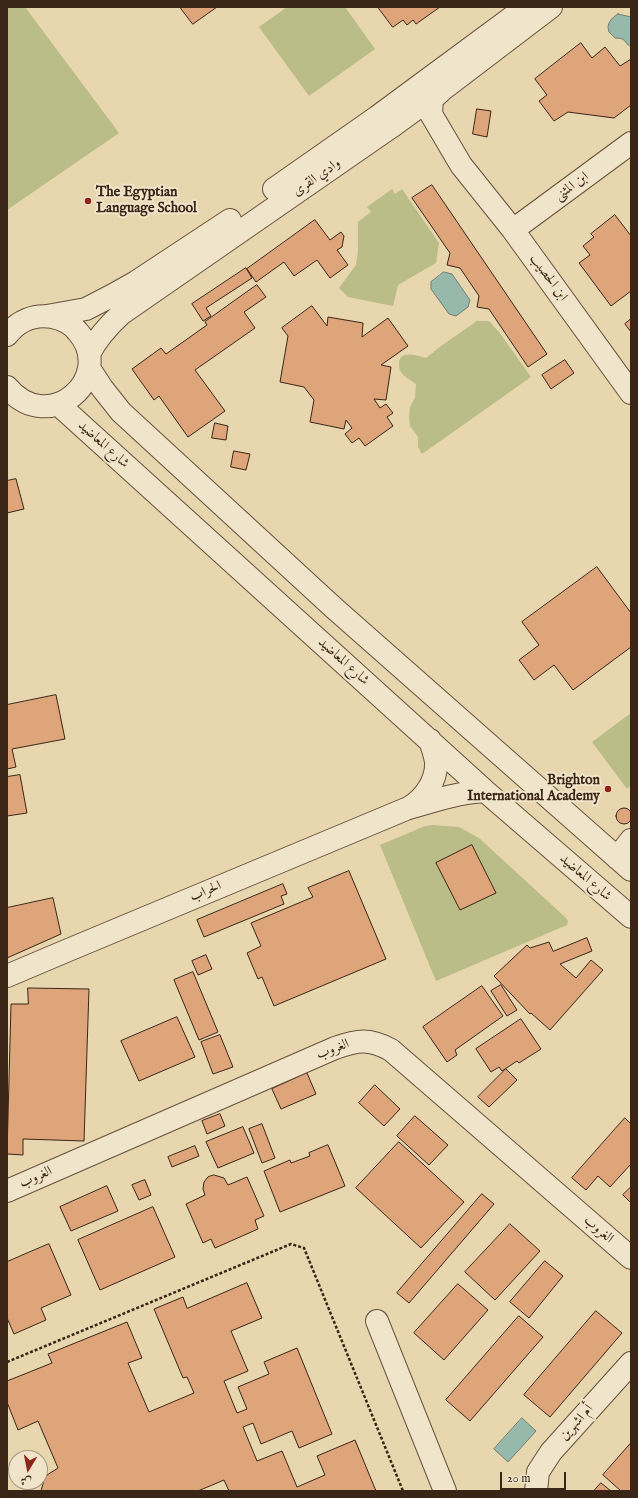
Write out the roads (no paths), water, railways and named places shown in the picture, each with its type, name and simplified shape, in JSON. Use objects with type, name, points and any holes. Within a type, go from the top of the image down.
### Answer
[{"type":"street","name":"وادي القرى","points":[[37,317],[86,309],[136,282],[230,220],[526,7]]},
{"type":"street","name":"وادي القرى","points":[[58,404],[68,400],[83,384],[96,341],[104,329],[121,314],[448,86],[551,7]]},
{"type":"street","name":"ابن الحصيب","points":[[448,86],[432,99],[431,114],[461,165]]},
{"type":"street","name":"ابن الحصيب","points":[[391,126],[403,118],[419,123],[461,165],[513,230],[631,393]]},
{"type":"street","name":"ابن المثنى","points":[[513,230],[631,144]]},
{"type":"street","points":[[7,313],[58,318],[75,328],[84,340],[89,361],[102,388],[127,418],[334,608],[624,864],[631,840]]},
{"type":"street","points":[[7,335],[13,328],[37,317]]},
{"type":"street","points":[[7,387],[13,394],[29,404],[38,406],[58,404]]},
{"type":"street","name":"شارع المعاضيد","points":[[58,404],[485,791],[631,918]]},
{"type":"street","name":"الحراب","points":[[406,809],[421,798],[427,791],[435,775],[436,762],[430,740]]},
{"type":"street","name":"الحراب","points":[[7,976],[80,944],[406,809],[444,797],[462,793],[485,791]]},
{"type":"street","name":"الغروب","points":[[7,1190],[335,1048],[353,1041],[369,1041],[380,1044],[391,1050],[631,1258]]},
{"type":"street","points":[[377,1321],[445,1491]]},
{"type":"street","name":"أم اشهرين","points":[[536,1491],[538,1472],[550,1452],[631,1363]]},
{"type":"place","name":"The Egyptian Language School","points":[[88,201]]},
{"type":"place","name":"Brighton International Academy","points":[[608,789]]}]
